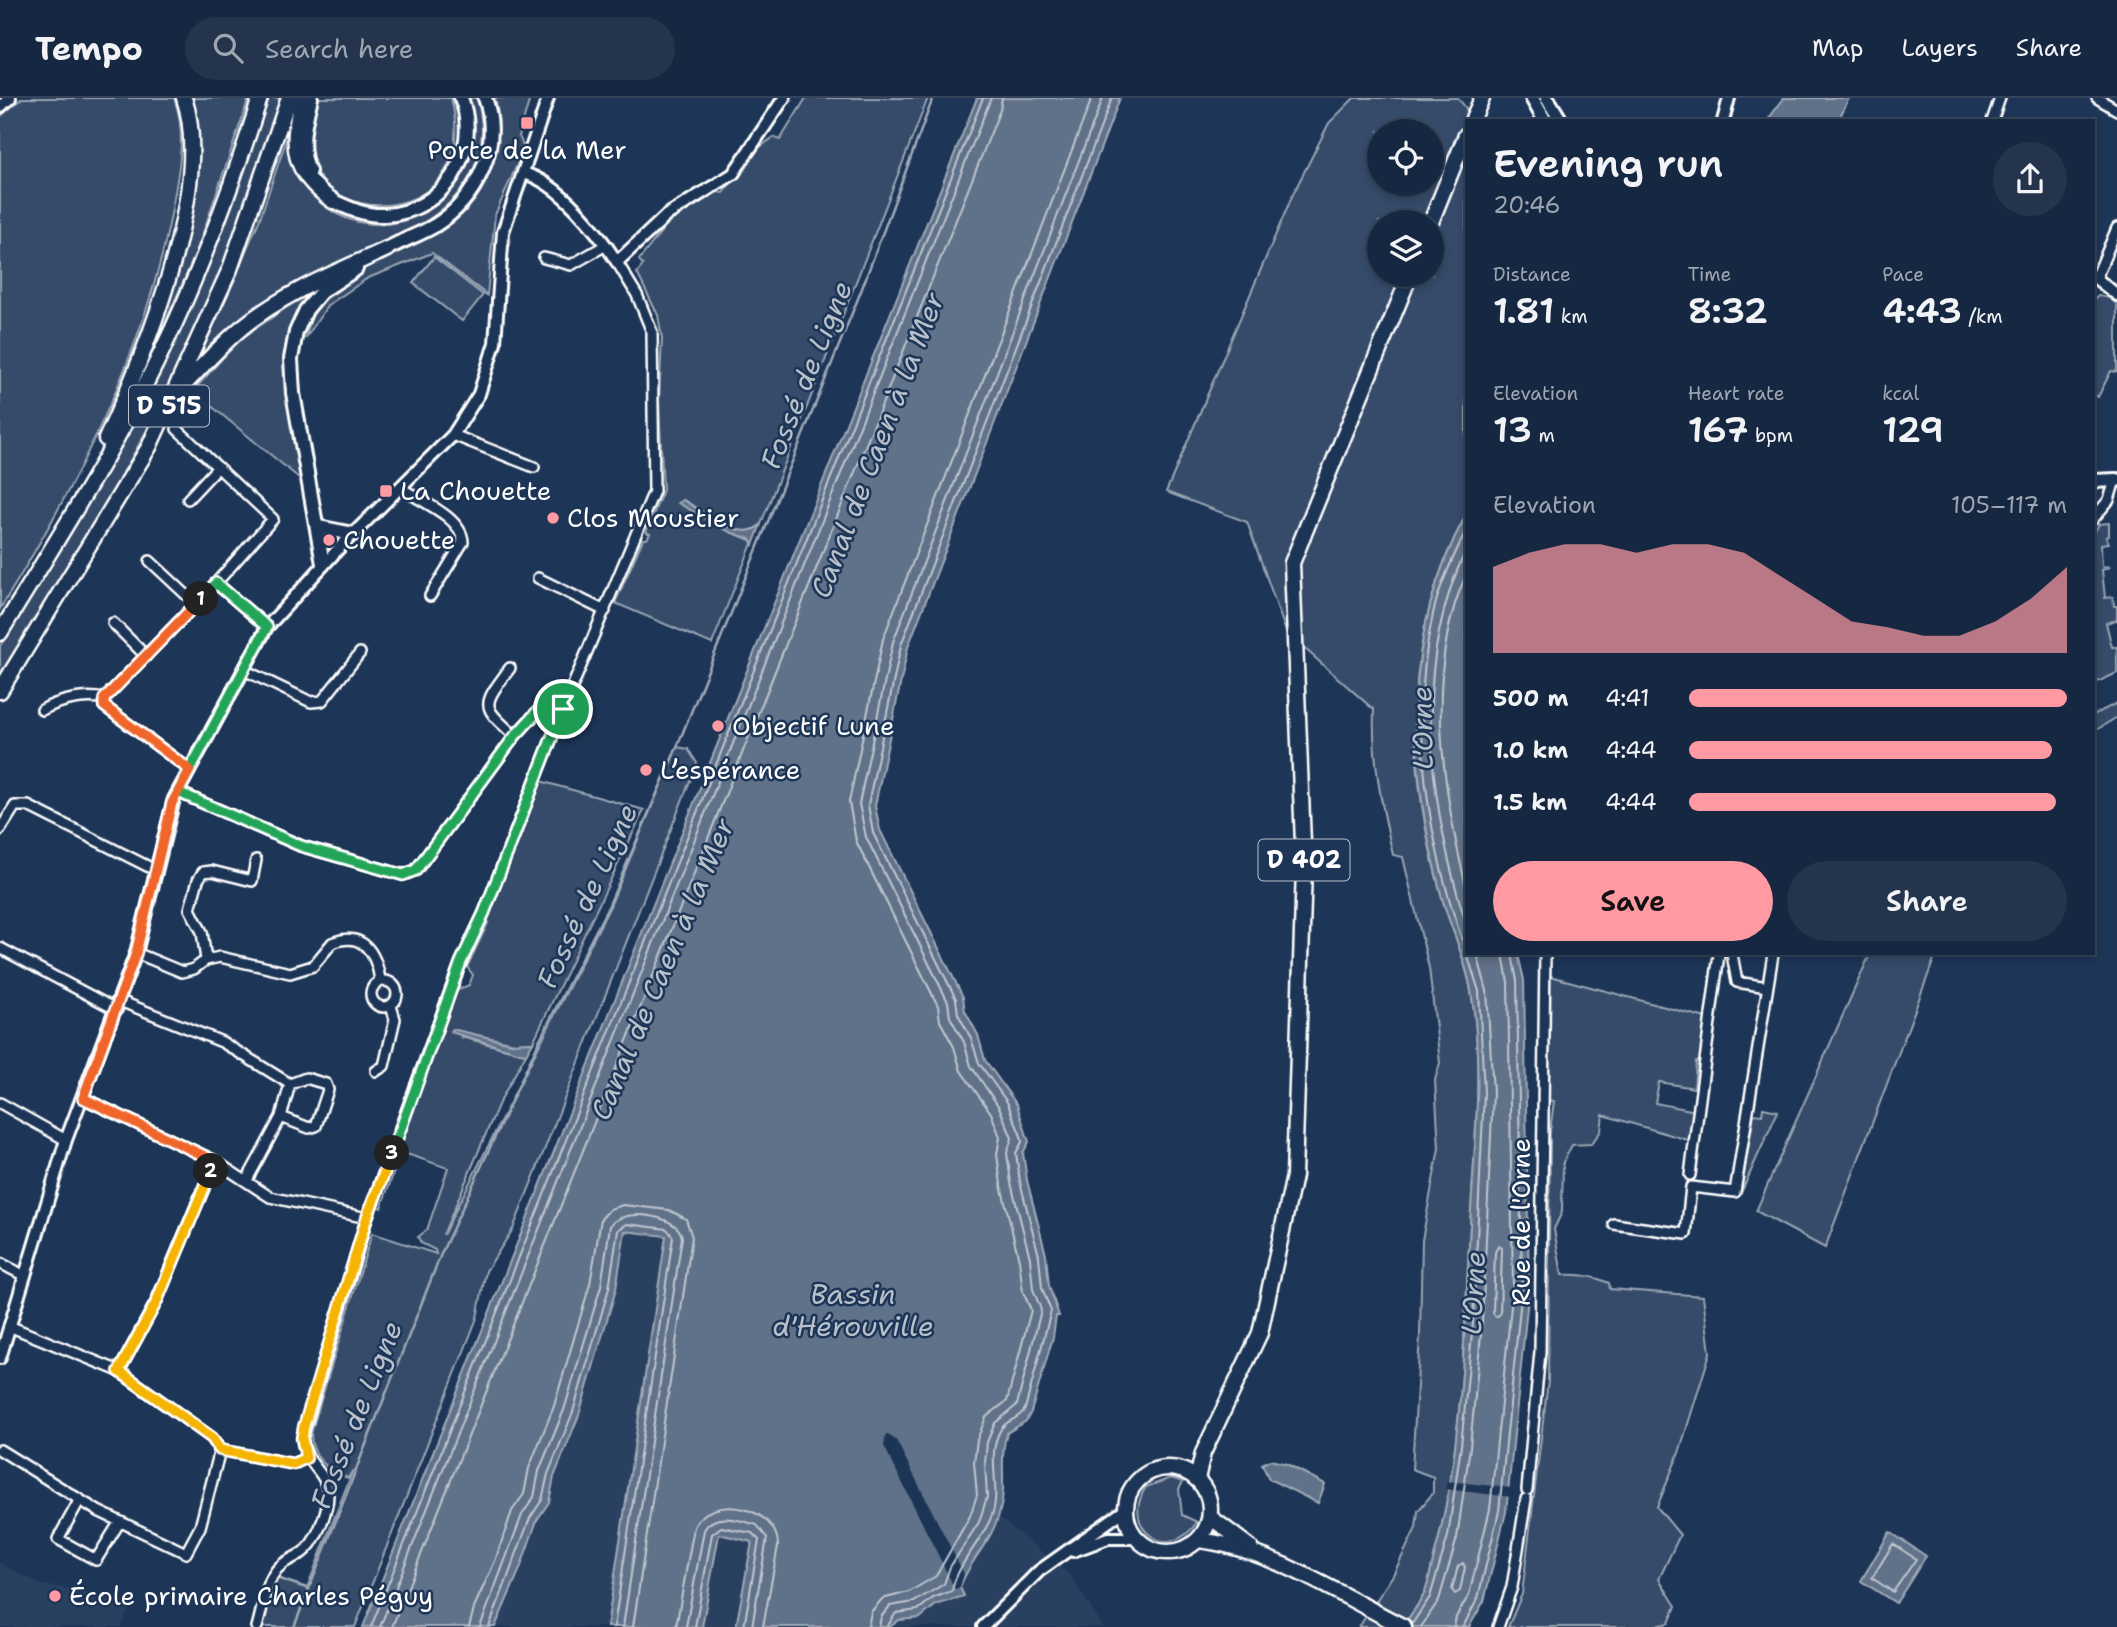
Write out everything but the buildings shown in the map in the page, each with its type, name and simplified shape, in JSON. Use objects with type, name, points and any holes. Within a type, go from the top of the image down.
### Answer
[{"type":"main road","points":[[105,458],[106,439],[147,346],[179,232],[191,141],[184,98]]},
{"type":"main road","name":"D 515","points":[[0,633],[105,458],[186,298],[215,228],[260,98]]},
{"type":"main road","name":"D 515","points":[[0,691],[149,447],[230,270],[289,98]]},
{"type":"main road","points":[[302,98],[296,136],[296,158],[313,187],[333,201],[360,212],[384,215],[410,210],[431,199],[452,180],[463,154],[467,119],[461,98]]},
{"type":"main road","points":[[173,396],[228,341],[264,311],[443,220],[474,186],[490,145],[490,118],[485,98]]},
{"type":"main road","points":[[1473,119],[1482,98]]},
{"type":"main road","points":[[1532,98],[1544,119]]},
{"type":"main road","points":[[1547,98],[1560,119]]},
{"type":"main road","points":[[1436,210],[1465,137]]},
{"type":"main road","points":[[323,564],[292,386],[291,359],[296,332],[306,310],[321,292],[387,249]]},
{"type":"main road","name":"D 402","points":[[1197,1479],[1203,1453],[1261,1333],[1294,1176],[1304,869],[1292,563],[1405,287]]},
{"type":"main road","points":[[2095,481],[2116,480]]},
{"type":"main road","points":[[318,527],[353,534]]},
{"type":"main road","points":[[1179,1469],[1203,1453]]},
{"type":"main road","points":[[1157,1469],[1179,1469],[1197,1479],[1208,1496],[1210,1517],[1198,1540],[1181,1550],[1162,1552],[1137,1538],[1128,1525],[1125,1510],[1129,1492],[1139,1479],[1157,1469]]},
{"type":"main road","points":[[1210,1517],[1269,1560]]},
{"type":"main road","points":[[1198,1540],[1222,1542],[1269,1560],[1404,1627]]},
{"type":"street","points":[[0,107],[10,98]]},
{"type":"street","points":[[312,98],[305,131],[305,158],[313,175],[333,201]]},
{"type":"street","points":[[0,1358],[66,1140],[136,953],[176,795],[267,627],[323,564],[453,435],[479,394],[495,343],[503,232],[548,98]]},
{"type":"street","points":[[617,262],[667,215],[733,174],[785,98]]},
{"type":"street","points":[[1721,98],[1721,119]]},
{"type":"street","points":[[1722,119],[1729,98]]},
{"type":"street","points":[[1993,119],[2000,98]]},
{"type":"street","points":[[2097,98],[2117,110]]},
{"type":"street","points":[[257,1627],[272,1576],[282,1563],[304,1552],[312,1541],[328,1501],[324,1478],[306,1458],[302,1438],[367,1217],[461,962],[484,913],[563,709],[655,484],[652,332],[637,295],[606,245],[553,189],[523,173]]},
{"type":"street","points":[[2117,228],[2095,277],[2117,295]]},
{"type":"street","points":[[544,258],[571,265],[606,245]]},
{"type":"street","points":[[177,429],[273,519],[216,583],[104,699],[104,706],[190,770]]},
{"type":"street","points":[[453,435],[534,467]]},
{"type":"street","points":[[188,499],[218,467]]},
{"type":"street","points":[[2095,517],[2109,500],[2116,480]]},
{"type":"street","points":[[401,488],[456,523],[463,532],[463,542],[429,596]]},
{"type":"street","points":[[150,561],[196,604]]},
{"type":"street","points":[[538,578],[605,611]]},
{"type":"street","points":[[216,583],[267,627]]},
{"type":"street","points":[[113,623],[146,656]]},
{"type":"street","points":[[242,669],[312,702],[322,701],[359,653]]},
{"type":"street","points":[[510,668],[489,697],[488,709],[490,715],[515,736]]},
{"type":"street","points":[[42,710],[51,705],[90,696],[104,699]]},
{"type":"street","points":[[176,795],[301,846],[403,875],[416,870],[515,736],[537,712],[563,709]]},
{"type":"street","points":[[0,830],[15,806],[28,806],[155,870]]},
{"type":"street","points":[[206,960],[202,932],[190,909],[198,880],[203,873],[212,871],[252,881],[256,860]]},
{"type":"street","points":[[136,953],[182,972],[194,969],[206,960],[219,957],[290,973],[313,966],[332,943],[352,939],[370,948],[378,961],[380,981]]},
{"type":"street","points":[[0,948],[118,1005],[222,1042],[290,1084]]},
{"type":"street","name":"Rue de l'Orne","points":[[1498,1627],[1512,1587],[1527,1494],[1541,1338],[1545,955]]},
{"type":"street","points":[[1690,1175],[1719,955]]},
{"type":"street","points":[[1732,955],[1737,982],[1768,987]]},
{"type":"street","points":[[1614,1224],[1686,1234],[1691,1186],[1735,1192],[1773,955]]},
{"type":"street","points":[[376,1071],[384,1066],[395,1019],[391,1006],[398,995],[396,986],[389,981],[380,981],[371,990],[372,999],[382,1007],[391,1006]]},
{"type":"street","points":[[281,1117],[309,1128],[316,1126],[328,1090],[326,1084],[313,1079],[306,1078],[290,1084]]},
{"type":"street","points":[[247,1180],[281,1117],[290,1084]]},
{"type":"street","points":[[83,1098],[215,1161],[270,1197],[367,1217]]},
{"type":"street","points":[[0,1103],[66,1140]]},
{"type":"street","points":[[119,1371],[156,1303],[215,1161]]},
{"type":"street","points":[[0,1263],[25,1276]]},
{"type":"street","points":[[9,1325],[119,1371],[212,1438],[220,1450],[293,1464],[306,1458]]},
{"type":"street","points":[[0,1450],[79,1501],[119,1523],[186,1553],[200,1527],[220,1450]]},
{"type":"street","points":[[79,1501],[58,1539],[77,1550],[96,1560],[119,1523]]},
{"type":"street","points":[[983,1627],[1061,1555],[1119,1517],[1125,1510]]},
{"type":"street","points":[[1061,1555],[1108,1538],[1137,1538]]},
{"type":"shaded area","points":[[22,98],[174,98],[180,123],[181,148],[163,252],[129,359],[83,463],[0,609],[0,117]]},
{"type":"shaded area","points":[[192,98],[249,98],[196,253],[161,332],[158,331],[192,179],[196,120]]},
{"type":"shaded area","points":[[266,98],[283,98],[236,233],[195,333],[160,406],[116,485],[0,678],[0,646],[115,453]]},
{"type":"shaded area","points":[[318,98],[451,98],[455,140],[445,171],[425,192],[399,203],[371,205],[345,197],[323,181],[311,157],[311,135]]},
{"type":"shaded area","points":[[469,98],[477,98],[482,132],[477,161],[464,186],[444,207],[393,241],[287,288],[248,316],[202,361],[199,359],[259,221],[290,129],[298,169],[308,190],[335,213],[366,223],[397,223],[425,212],[449,193],[466,167],[474,134]]},
{"type":"shaded area","points":[[495,98],[530,98],[519,136],[523,146],[495,215],[487,295],[432,253],[368,278],[328,305],[305,339],[314,313],[332,290],[355,273],[436,234],[460,216],[480,193],[493,162],[496,146],[498,122]]},
{"type":"shaded area","points":[[806,98],[928,98],[761,524],[753,530],[733,529],[683,500],[679,503],[719,527],[753,541],[712,644],[615,603],[643,539],[647,539],[650,534],[646,532],[663,490],[659,401],[662,338],[658,315],[637,273],[643,265],[639,260],[668,223],[717,192],[723,193],[760,147],[774,137],[780,140]]},
{"type":"shaded area","points":[[1354,98],[1458,98],[1474,119],[1465,119],[1465,517],[1445,561],[1429,608],[1420,655],[1416,752],[1430,849],[1471,991],[1477,1048],[1476,1139],[1461,1395],[1451,1479],[1427,1586],[1402,1627],[1359,1627],[1393,1575],[1416,1528],[1418,1511],[1433,1493],[1433,1477],[1412,1469],[1420,1335],[1422,1240],[1439,1148],[1435,1080],[1440,1063],[1429,968],[1403,857],[1393,855],[1385,819],[1376,765],[1374,710],[1286,632],[1247,522],[1166,492],[1293,194],[1329,123]]},
{"type":"shaded area","points":[[434,257],[483,295],[462,321],[413,283]]},
{"type":"shaded area","points":[[306,294],[308,297],[296,318],[288,341],[286,364],[289,412],[305,483],[193,391],[238,341]]},
{"type":"shaded area","points":[[2098,296],[2111,298],[2117,305],[2117,372],[2111,371],[2098,397],[2095,395],[2095,299]]},
{"type":"shaded area","points":[[2109,523],[2109,536],[2106,537],[2109,543],[2101,544],[2102,566],[2110,567],[2102,570],[2105,598],[2113,597],[2114,606],[2117,606],[2117,620],[2106,623],[2112,647],[2117,647],[2117,673],[2095,683],[2095,531],[2099,524]]},
{"type":"shaded area","points":[[2117,703],[2117,717],[2095,731],[2095,714]]},
{"type":"shaded area","points":[[677,747],[688,749],[697,763],[513,1229],[486,1271],[477,1318],[355,1627],[259,1627],[274,1577],[307,1588],[353,1470],[348,1478],[327,1467],[317,1455],[311,1441],[311,1433],[372,1233],[436,1254],[435,1250],[421,1243],[418,1237],[427,1230],[448,1168],[401,1152],[381,1208],[376,1206],[456,991],[469,985],[473,975],[467,967],[488,923],[485,922],[540,781],[644,810],[533,1042],[515,1043],[462,1032],[461,1037],[526,1054],[499,1103],[443,1235],[610,906]]},
{"type":"shaded area","points":[[1870,955],[1936,955],[1825,1248],[1756,1211]]},
{"type":"shaded area","points":[[1550,976],[1706,1018],[1701,1062],[1696,1062],[1694,1088],[1659,1082],[1655,1103],[1696,1111],[1691,1141],[1603,1115],[1601,1131],[1591,1144],[1572,1145],[1563,1162],[1562,1212],[1554,1229],[1562,1275],[1598,1279],[1609,1283],[1610,1289],[1703,1296],[1710,1353],[1679,1453],[1657,1507],[1680,1535],[1659,1579],[1676,1606],[1669,1623],[1651,1627],[1508,1627],[1522,1594],[1548,1381],[1550,1131],[1554,1101],[1547,1100]]},
{"type":"shaded area","points":[[1763,1108],[1778,1111],[1741,1193],[1754,1114],[1762,1115]]},
{"type":"shaded area","points":[[625,1230],[666,1236],[607,1627],[495,1627],[537,1520],[549,1502],[554,1477],[579,1415],[616,1289]]},
{"type":"shaded area","points":[[1171,1478],[1183,1482],[1179,1489],[1182,1515],[1197,1522],[1186,1534],[1174,1540],[1162,1540],[1151,1536],[1143,1528],[1139,1516],[1139,1502],[1146,1487]]},
{"type":"shaded area","points":[[999,1517],[1071,1576],[1103,1627],[890,1627],[899,1620],[923,1616],[936,1605],[964,1596],[960,1587],[964,1574]]},
{"type":"shaded area","points":[[719,1534],[752,1542],[736,1627],[702,1627]]},
{"type":"shaded area","name":"École primaire Charles Péguy","points":[[0,1563],[39,1584],[133,1600],[121,1627],[1,1627]]},
{"type":"water","points":[[977,98],[1120,98],[908,647],[875,806],[880,830],[963,997],[965,1011],[978,1035],[985,1060],[1017,1105],[1029,1142],[1023,1153],[1027,1180],[1046,1255],[1049,1286],[1059,1316],[1056,1316],[1053,1337],[1031,1412],[1026,1421],[1007,1433],[1003,1453],[1002,1504],[996,1524],[960,1587],[964,1596],[936,1605],[920,1618],[899,1620],[890,1627],[736,1627],[752,1542],[719,1534],[702,1627],[607,1627],[666,1236],[625,1231],[616,1289],[579,1415],[554,1477],[549,1502],[537,1520],[495,1627],[363,1627]]},
{"type":"water","points":[[1784,98],[1849,98],[1839,119],[1768,119]]},
{"type":"water","points":[[683,500],[733,529],[753,530],[761,524],[753,545],[750,539],[730,532],[678,503]]},
{"type":"water","name":"L'Orne","points":[[1465,517],[1465,955],[1518,955],[1524,980],[1529,1288],[1506,1512],[1484,1601],[1469,1627],[1402,1627],[1426,1590],[1451,1479],[1461,1395],[1477,1108],[1477,1048],[1471,991],[1430,849],[1417,752],[1416,703],[1420,655],[1429,608],[1445,561]]},
{"type":"water","points":[[452,1029],[511,1043],[533,1042],[526,1054],[451,1032]]},
{"type":"water","points":[[1270,1460],[1287,1464],[1325,1484],[1318,1503],[1269,1479],[1262,1464]]},
{"type":"water","points":[[1890,1532],[1926,1556],[1896,1603],[1861,1581]]},
{"type":"pier","points":[[886,1434],[896,1440],[964,1574],[960,1587],[955,1589],[884,1446]]},
{"type":"pier","points":[[1447,1481],[1512,1488],[1511,1497],[1445,1489]]},
{"type":"waterway","name":"Fossé de Ligne","points":[[294,1627],[441,1254],[540,1039],[609,905],[677,747],[861,291],[933,98]]},
{"type":"waterway","points":[[274,1577],[309,1589]]},
{"type":"place","name":"Porte de la Mer","points":[[527,123]]},
{"type":"place","name":"La Chouette","points":[[386,491]]},
{"type":"place","name":"Clos Moustier","points":[[553,518]]},
{"type":"place","name":"Chouette","points":[[329,540]]},
{"type":"place","name":"Objectif Lune","points":[[718,726]]},
{"type":"place","name":"L’espérance","points":[[646,770]]},
{"type":"place","name":"École primaire Charles Péguy","points":[[55,1596]]},
{"type":"route","points":[[563,709],[484,913],[461,962],[367,1217],[304,1426],[302,1438],[306,1458],[293,1464],[220,1450],[212,1438],[119,1371],[156,1303],[215,1161],[83,1098],[136,953],[172,803],[178,792],[190,770],[104,706],[104,699],[216,583],[267,627],[242,669],[190,770],[182,784],[178,792],[261,831],[301,846],[403,875],[416,870],[515,736],[537,712],[563,709]]},
{"type":"water label","name":"Canal de Caen à la Mer","points":[[877,445]]},
{"type":"water label","name":"Canal de Caen à la Mer","points":[[662,969]]},
{"type":"water label","name":"Bassin d'Hérouville","points":[[853,1310]]}]
